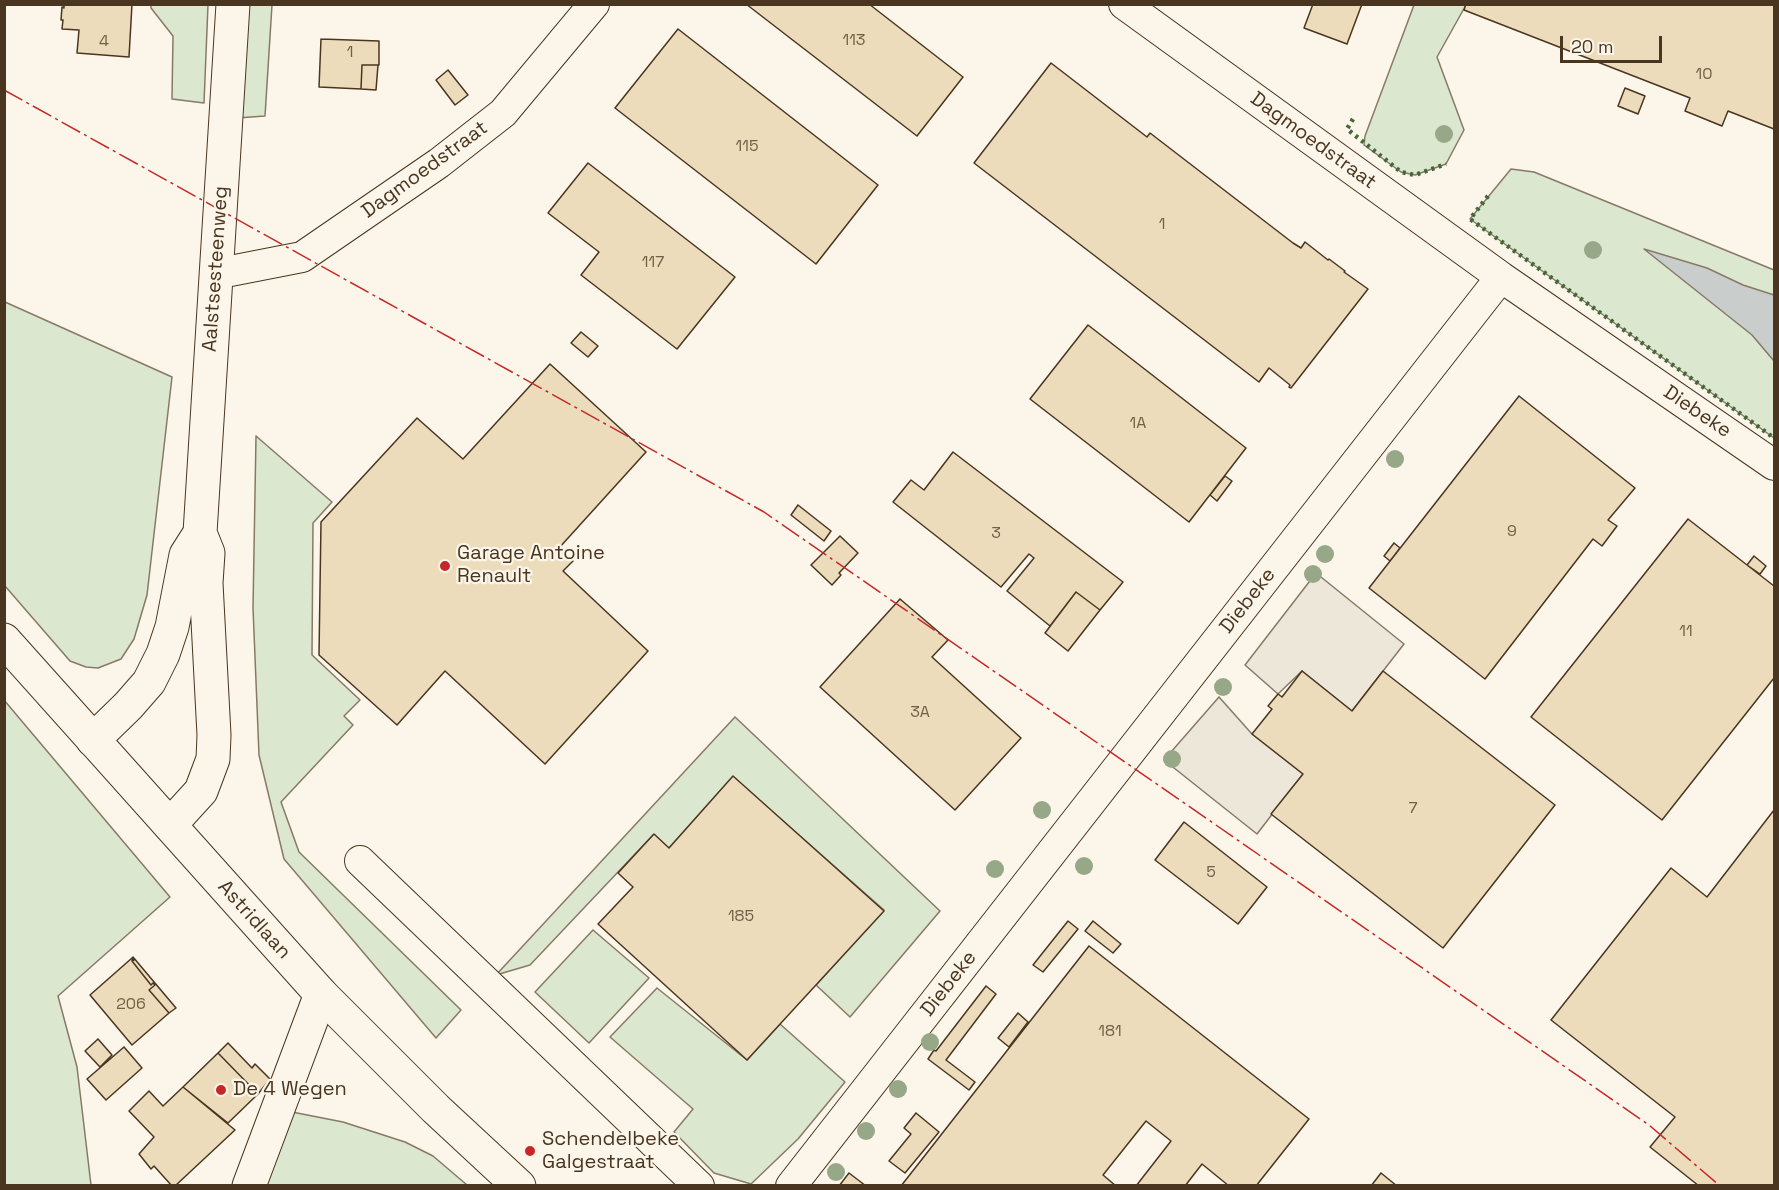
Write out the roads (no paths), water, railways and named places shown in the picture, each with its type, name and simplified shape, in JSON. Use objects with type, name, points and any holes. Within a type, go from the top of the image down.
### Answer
[{"type":"main road","name":"Aalstsesteenweg","points":[[170,825],[201,791],[213,759],[214,735],[206,583],[208,553],[200,533],[233,4]]},
{"type":"main road","name":"Aalstsesteenweg","points":[[93,740],[149,682],[163,654],[172,627],[186,555],[200,533]]},
{"type":"main road","name":"Astridlaan","points":[[4,640],[321,994],[436,1108],[519,1185]]},
{"type":"main road","points":[[249,1185],[321,994]]},
{"type":"street","name":"Dagmoedstraat","points":[[215,274],[302,257],[439,163],[503,113],[594,4]]},
{"type":"street","name":"Dagmoedstraat","points":[[1124,4],[1501,277]]},
{"type":"street","name":"Diebeke","points":[[791,1185],[1501,277],[1774,465]]},
{"type":"street","points":[[360,861],[699,1185]]},
{"type":"place","name":"Garage Antoine Renault","points":[[445,566]]},
{"type":"place","name":"De 4 Wegen","points":[[221,1090]]},
{"type":"place","name":"Schendelbeke Galgestraat","points":[[530,1151]]}]
